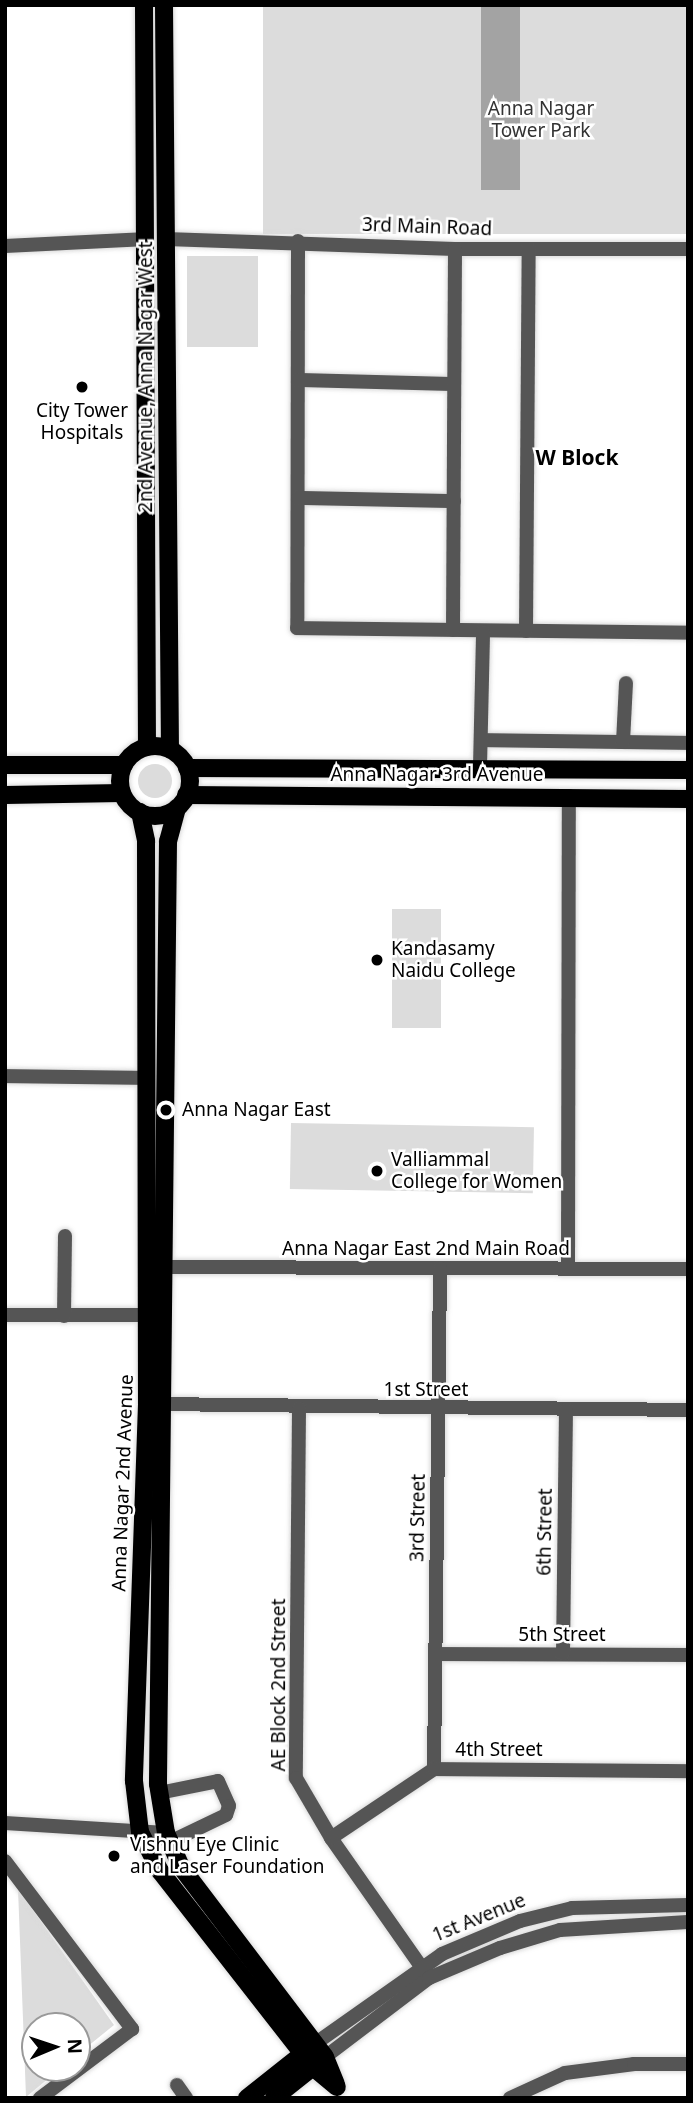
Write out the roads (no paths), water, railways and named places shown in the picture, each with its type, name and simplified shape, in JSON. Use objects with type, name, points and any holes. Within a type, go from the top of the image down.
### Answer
[{"type":"main road","name":"2nd Avenue, Anna Nagar West","points":[[144,5],[148,747]]},
{"type":"main road","name":"2nd Avenue, Anna Nagar West","points":[[164,5],[170,749]]},
{"type":"main road","points":[[5,765],[116,765],[148,747],[170,749],[187,768],[182,801],[163,814],[141,812],[115,793],[5,795]]},
{"type":"main road","points":[[115,793],[116,765]]},
{"type":"main road","name":"Anna Nagar 3rd Avenue","points":[[187,768],[480,767],[688,770]]},
{"type":"main road","name":"Anna Nagar 3rd Avenue","points":[[182,801],[569,796],[688,799]]},
{"type":"main road","name":"Anna Nagar 2nd Avenue","points":[[182,801],[168,841],[164,1267],[134,1781],[140,1832],[160,1871],[314,2055]]},
{"type":"main road","name":"Anna Nagar 2nd Avenue","points":[[141,812],[146,841],[147,1315],[156,1404],[159,1793],[168,1837],[181,1867],[342,2092]]},
{"type":"main road","name":"1st Avenue","points":[[247,2098],[314,2055]]},
{"type":"main road","name":"1st Avenue","points":[[274,2098],[314,2055]]},
{"type":"street","points":[[5,246],[147,239]]},
{"type":"street","name":"3rd Main Road","points":[[166,239],[298,241],[455,248],[688,250]]},
{"type":"street","points":[[298,241],[297,628],[688,633]]},
{"type":"street","points":[[453,630],[455,248]]},
{"type":"street","points":[[526,631],[529,249]]},
{"type":"street","points":[[298,380],[454,384]]},
{"type":"street","points":[[298,498],[454,501]]},
{"type":"street","points":[[480,767],[483,632]]},
{"type":"street","points":[[623,742],[626,682]]},
{"type":"street","points":[[481,740],[688,743]]},
{"type":"street","points":[[568,1269],[569,796]]},
{"type":"street","points":[[5,1076],[146,1078]]},
{"type":"street","points":[[64,1315],[65,1236]]},
{"type":"street","name":"Anna Nagar East 2nd Main Road","points":[[164,1267],[688,1269]]},
{"type":"street","name":"3rd Street","points":[[434,1769],[440,1268]]},
{"type":"street","points":[[5,1315],[147,1315]]},
{"type":"street","name":"1st Street","points":[[156,1404],[299,1409],[688,1410]]},
{"type":"street","name":"AE Block 2nd Street","points":[[299,1409],[296,1778],[331,1838],[426,1972]]},
{"type":"street","name":"6th Street","points":[[563,1654],[566,1410]]},
{"type":"street","name":"5th Street","points":[[436,1654],[688,1655]]},
{"type":"street","name":"4th Street","points":[[331,1838],[434,1769],[688,1771]]},
{"type":"street","points":[[5,1823],[140,1832],[168,1837],[226,1815],[229,1806],[218,1781],[159,1793]]},
{"type":"street","points":[[5,1861],[132,2029],[40,2098]]},
{"type":"street","name":"1st Avenue","points":[[314,2055],[426,1972],[452,1948],[520,1921],[572,1908],[688,1905]]},
{"type":"street","name":"1st Avenue","points":[[426,1972],[560,1930],[688,1922]]},
{"type":"street","points":[[510,2098],[565,2073],[634,2064],[688,2064]]},
{"type":"street","points":[[177,2085],[186,2098]]},
{"type":"place","name":"City Tower Hospitals","points":[[82,387]]},
{"type":"place","name":"Kandasamy Naidu College","points":[[377,960]]},
{"type":"place","name":"Anna Nagar East","points":[[166,1110]]},
{"type":"place","name":"Valliammal College for Women","points":[[377,1171]]},
{"type":"place","name":"Vishnu Eye Clinic and Laser Foundation","points":[[114,1856]]},
{"type":"district","name":"W Block","points":[[577,457]]},
{"type":"park label","name":"Anna Nagar Tower Park","points":[[541,120]]}]
